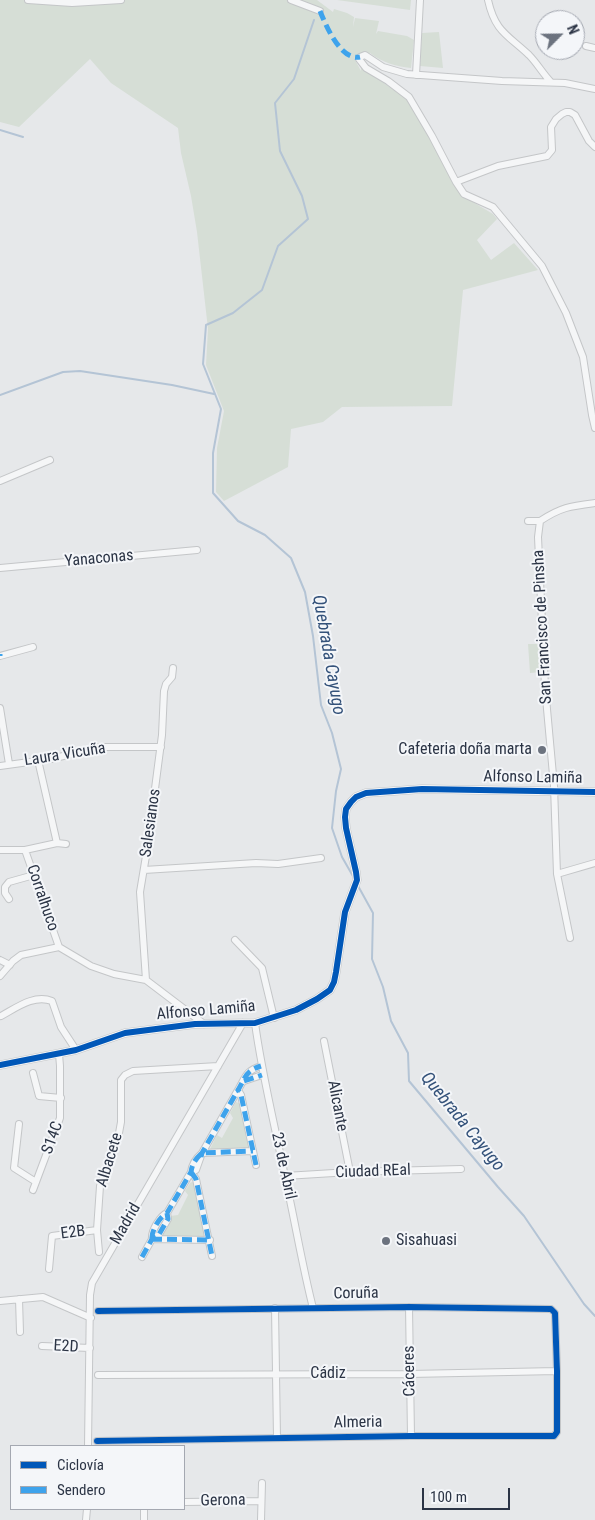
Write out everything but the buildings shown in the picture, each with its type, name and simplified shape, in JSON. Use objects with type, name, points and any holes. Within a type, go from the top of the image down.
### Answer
[{"type":"street","points":[[28,0],[72,3],[121,0]]},
{"type":"street","points":[[291,0],[320,11]]},
{"type":"street","points":[[416,75],[420,0]]},
{"type":"street","points":[[488,0],[494,21],[503,33],[530,56],[550,82]]},
{"type":"street","points":[[586,46],[595,48]]},
{"type":"street","points":[[595,89],[577,84],[502,82],[416,75],[383,67],[365,55],[360,57],[360,62],[366,68],[388,81],[409,97],[464,194],[493,207],[542,266],[566,313],[583,357],[595,428]]},
{"type":"street","points":[[456,182],[498,166],[547,156],[552,150],[551,127],[556,119],[566,112],[575,115],[595,147]]},
{"type":"street","points":[[0,481],[50,460]]},
{"type":"street","points":[[528,521],[540,521],[556,511],[571,506],[595,503]]},
{"type":"street","name":"San Francisco de Pinsha","points":[[540,521],[538,537],[545,687],[554,792],[557,874],[570,938]]},
{"type":"street","name":"Yanaconas","points":[[0,568],[197,550]]},
{"type":"street","points":[[0,655],[33,646]]},
{"type":"street","name":"Salesianos","points":[[146,980],[140,892],[161,746],[164,691],[166,684],[172,677],[173,668]]},
{"type":"street","points":[[0,708],[10,764]]},
{"type":"street","name":"Laura Vicuña","points":[[0,766],[100,748],[161,746]]},
{"type":"street","points":[[38,760],[57,843]]},
{"type":"street","name":"Alfonso Lamiña","points":[[0,1065],[76,1050],[125,1033],[204,1024],[255,1023],[296,1010],[330,990],[336,972],[344,912],[356,883],[356,872],[345,817],[346,809],[356,797],[366,793],[422,789],[595,792]]},
{"type":"street","points":[[0,850],[25,850],[57,843],[66,844]]},
{"type":"street","name":"Corralhuco","points":[[25,850],[59,947]]},
{"type":"street","points":[[144,870],[256,863],[278,864],[321,858]]},
{"type":"street","points":[[557,874],[595,863]]},
{"type":"street","points":[[8,899],[5,887],[9,882],[34,875]]},
{"type":"street","points":[[235,940],[262,968],[274,1018]]},
{"type":"street","points":[[0,976],[21,955],[59,947],[90,966],[114,974],[146,980],[204,1024]]},
{"type":"street","points":[[0,960],[10,965]]},
{"type":"street","points":[[1,1016],[31,1000],[49,999],[52,1001],[61,1027],[76,1050]]},
{"type":"street","name":"23 de Abril","points":[[255,1023],[262,1075],[305,1275],[314,1308]]},
{"type":"street","name":"Madrid","points":[[88,1445],[91,1288],[95,1278],[243,1024]]},
{"type":"street","name":"Alicante","points":[[324,1041],[350,1172]]},
{"type":"street","name":"S14C","points":[[33,1190],[60,1118],[59,1054]]},
{"type":"street","name":"Albacete","points":[[99,1252],[97,1230],[100,1186],[119,1133],[121,1122],[121,1080],[124,1075],[134,1071],[218,1066]]},
{"type":"street","points":[[142,1258],[152,1239],[158,1236],[163,1228],[168,1219],[167,1213],[191,1172],[196,1170],[202,1153],[244,1081],[245,1076],[248,1072],[261,1066]]},
{"type":"street","points":[[34,1073],[38,1096],[61,1098]]},
{"type":"street","points":[[244,1081],[262,1075]]},
{"type":"street","points":[[238,1090],[241,1095],[256,1164]]},
{"type":"street","points":[[19,1124],[14,1168],[36,1182]]},
{"type":"street","points":[[202,1153],[253,1151]]},
{"type":"street","name":"Ciudad REal","points":[[285,1176],[461,1169]]},
{"type":"street","points":[[191,1172],[196,1180],[212,1256]]},
{"type":"street","name":"E2B","points":[[49,1269],[52,1236],[97,1230]]},
{"type":"street","points":[[152,1239],[210,1240]]},
{"type":"street","points":[[0,1301],[44,1297],[90,1318]]},
{"type":"street","points":[[19,1299],[20,1332]]},
{"type":"street","name":"Coruña","points":[[98,1311],[409,1307],[551,1309],[555,1313],[557,1371]]},
{"type":"street","name":"Cáceres","points":[[409,1307],[411,1436]]},
{"type":"street","points":[[275,1308],[277,1438]]},
{"type":"street","name":"E2D","points":[[42,1346],[90,1348]]},
{"type":"street","name":"Cádiz","points":[[98,1375],[410,1374],[557,1371]]},
{"type":"street","name":"Almeria","points":[[97,1441],[411,1436],[554,1436],[557,1432],[557,1371]]},
{"type":"street","points":[[261,1520],[262,1483]]},
{"type":"street","name":"Gerona","points":[[185,1502],[261,1501]]},
{"type":"shaded area","points":[[0,0],[317,0],[333,12],[334,9],[354,17],[353,27],[355,18],[379,21],[376,34],[378,31],[407,36],[414,40],[411,68],[389,64],[370,53],[354,58],[361,71],[361,67],[407,99],[463,196],[493,214],[497,219],[477,240],[491,260],[514,243],[538,270],[463,290],[452,406],[342,407],[323,422],[291,429],[288,467],[224,501],[216,492],[217,448],[224,411],[206,365],[208,329],[197,232],[181,153],[178,128],[111,83],[90,59],[19,127],[0,122]]},
{"type":"shaded area","points":[[337,0],[411,0],[410,10]]},
{"type":"shaded area","points":[[439,32],[443,68],[420,66],[422,33]]},
{"type":"shaded area","points":[[528,644],[539,644],[541,672],[530,673]]},
{"type":"shaded area","points":[[236,1102],[241,1104],[249,1148],[209,1151],[217,1135],[222,1138],[233,1118],[230,1113]]},
{"type":"shaded area","points":[[192,1182],[194,1183],[207,1240],[159,1241],[169,1222],[170,1216],[178,1215],[188,1195],[185,1191]]},
{"type":"waterway","name":"Quebrada Cayugo","points":[[314,20],[294,79],[275,103],[280,151],[302,196],[308,219],[278,246],[262,290],[233,313],[206,325],[203,364],[221,409],[213,453],[213,493],[238,521],[265,535],[291,558],[305,592],[313,636],[321,705],[332,733],[341,769],[336,791],[332,828],[342,857],[354,878]]},
{"type":"waterway","points":[[0,130],[23,137]]},
{"type":"waterway","points":[[0,395],[63,372],[80,371],[172,385],[214,394]]},
{"type":"waterway","name":"Quebrada Cayugo","points":[[357,884],[373,913],[372,959],[383,987],[391,1021],[408,1053],[409,1081],[524,1216],[584,1304],[595,1316]]},
{"type":"marked path","points":[[320,11],[330,33],[341,48],[353,57],[360,57]]},
{"type":"marked path","points":[[256,1165],[241,1095],[238,1090],[249,1072],[261,1066]]},
{"type":"marked path","points":[[244,1081],[262,1075]]},
{"type":"marked path","points":[[201,1157],[238,1090]]},
{"type":"marked path","points":[[152,1239],[156,1224],[167,1213],[191,1172],[192,1166],[202,1153],[253,1151]]},
{"type":"marked path","points":[[191,1172],[196,1179],[212,1256]]},
{"type":"marked path","points":[[142,1257],[152,1239],[158,1236],[168,1219],[167,1213]]},
{"type":"marked path","points":[[152,1239],[210,1240]]},
{"type":"cycle path","points":[[0,1065],[76,1050],[125,1033],[195,1024],[255,1023],[296,1010],[330,990],[336,972],[345,912],[357,880],[345,817],[346,809],[356,797],[366,793],[422,789],[595,792]]},
{"type":"cycle path","points":[[97,1441],[411,1436],[554,1436],[557,1432],[555,1313],[551,1309],[409,1307],[98,1311]]},
{"type":"place","name":"Cafeteria doña marta","points":[[542,750]]},
{"type":"place","name":"Sisahuasi","points":[[386,1241]]}]
